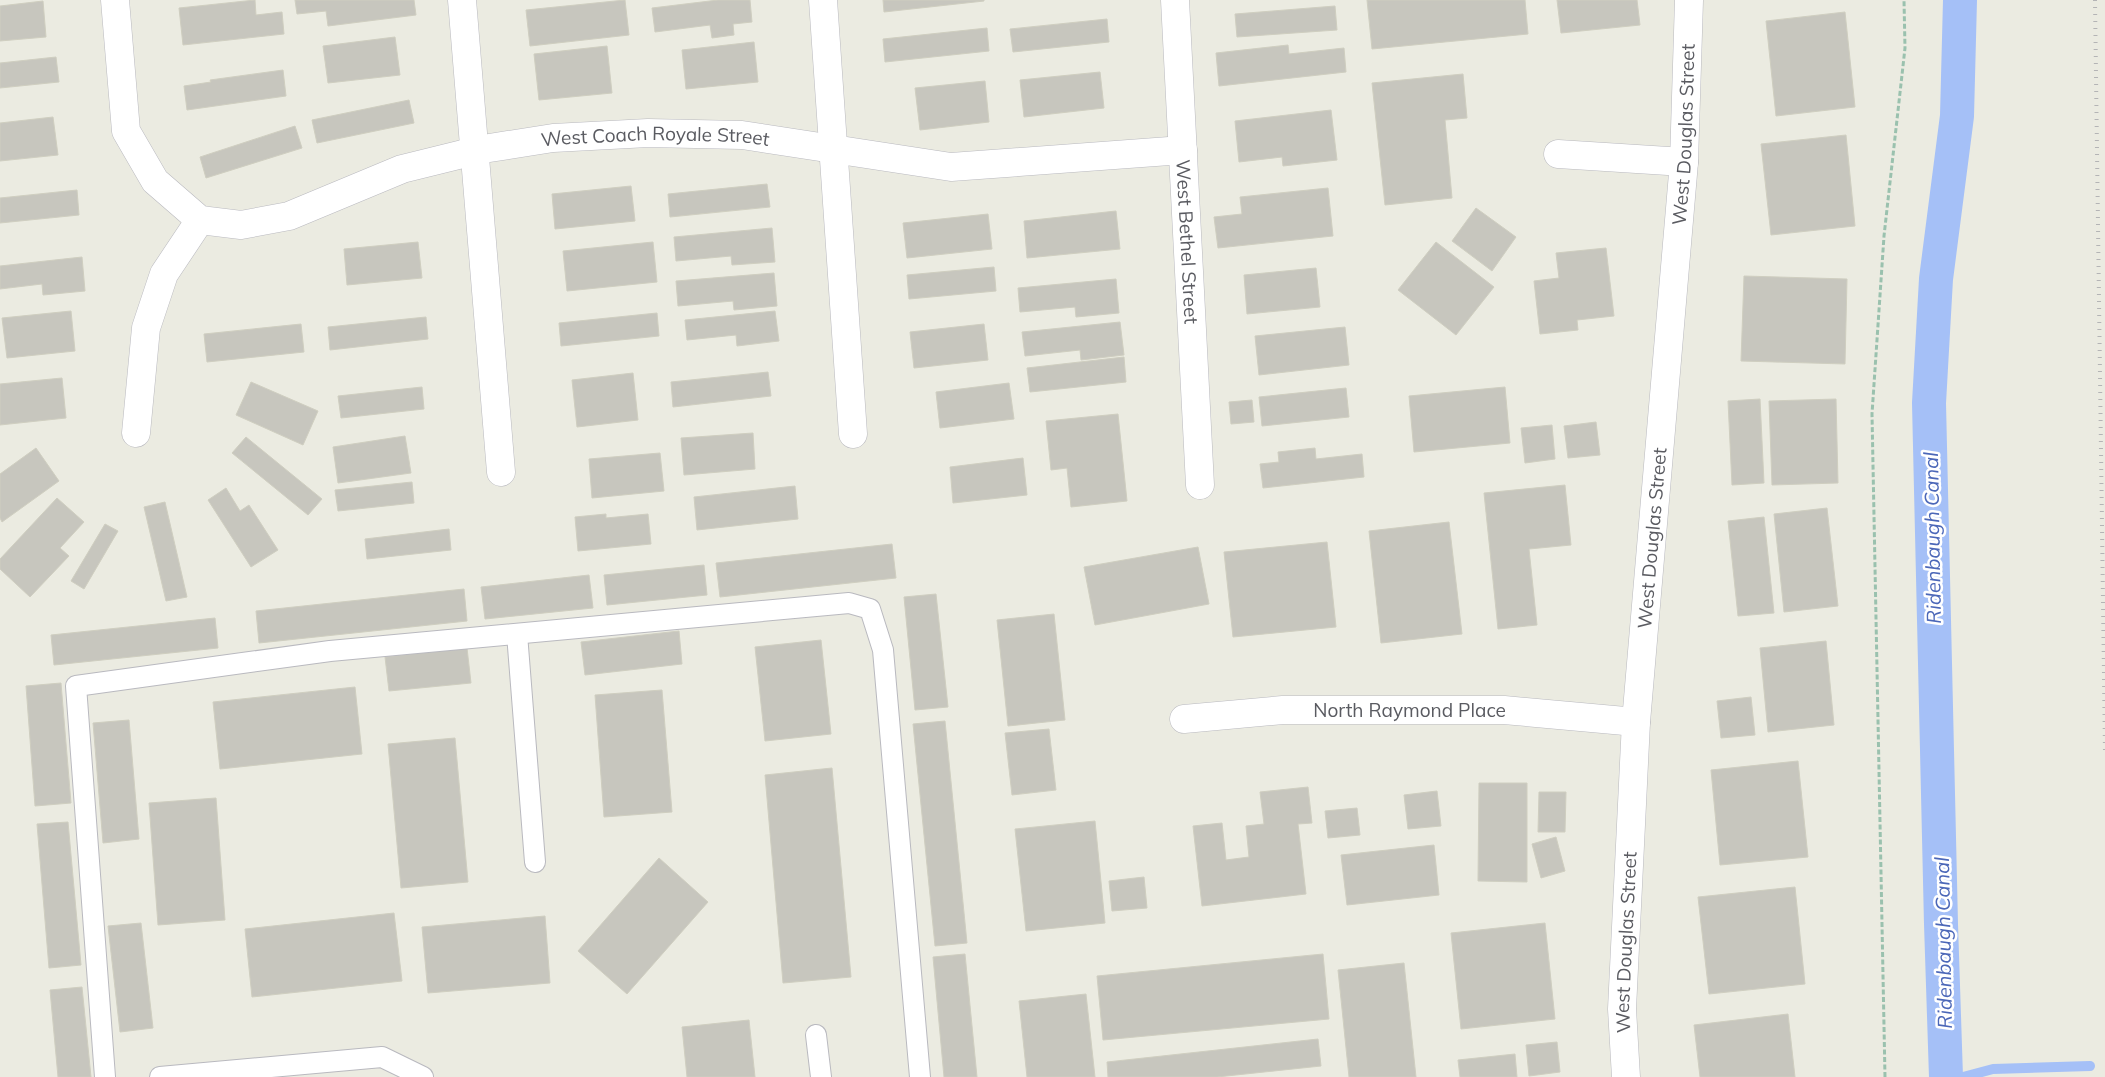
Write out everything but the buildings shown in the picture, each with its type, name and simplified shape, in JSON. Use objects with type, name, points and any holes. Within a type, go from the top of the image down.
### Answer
[{"type":"street","points":[[115,0],[126,131],[155,182],[200,220],[164,274],[146,328],[136,433]]},
{"type":"street","points":[[462,0],[501,472]]},
{"type":"street","points":[[823,0],[854,434]]},
{"type":"street","name":"West Bethel Street","points":[[1175,0],[1200,485]]},
{"type":"street","name":"West Douglas Street","points":[[1626,1077],[1622,1009],[1636,722],[1684,162],[1689,0]]},
{"type":"street","name":"West Coach Royale Street","points":[[200,220],[241,224],[289,216],[402,169],[475,151],[553,138],[648,133],[742,135],[951,167],[1183,150]]},
{"type":"street","points":[[1558,154],[1684,162]]},
{"type":"street","name":"North Raymond Place","points":[[1184,719],[1283,710],[1486,710],[1636,722]]},
{"type":"lane","points":[[105,1077],[76,686],[330,651],[849,603],[870,609],[883,650],[920,1077]]},
{"type":"lane","points":[[516,634],[535,862]]},
{"type":"lane","points":[[816,1035],[821,1077]]},
{"type":"lane","points":[[160,1077],[382,1058],[423,1077]]},
{"type":"path","points":[[1885,1077],[1872,414],[1884,236],[1905,48],[1904,0]]},
{"type":"waterway","name":"Ridenbaugh Canal","points":[[1946,1077],[1929,403],[1936,279],[1957,116],[1960,0]]},
{"type":"waterway","points":[[1963,1077],[1993,1069],[2090,1066]]},
{"type":"railway","points":[[2095,0],[2105,751]]}]
